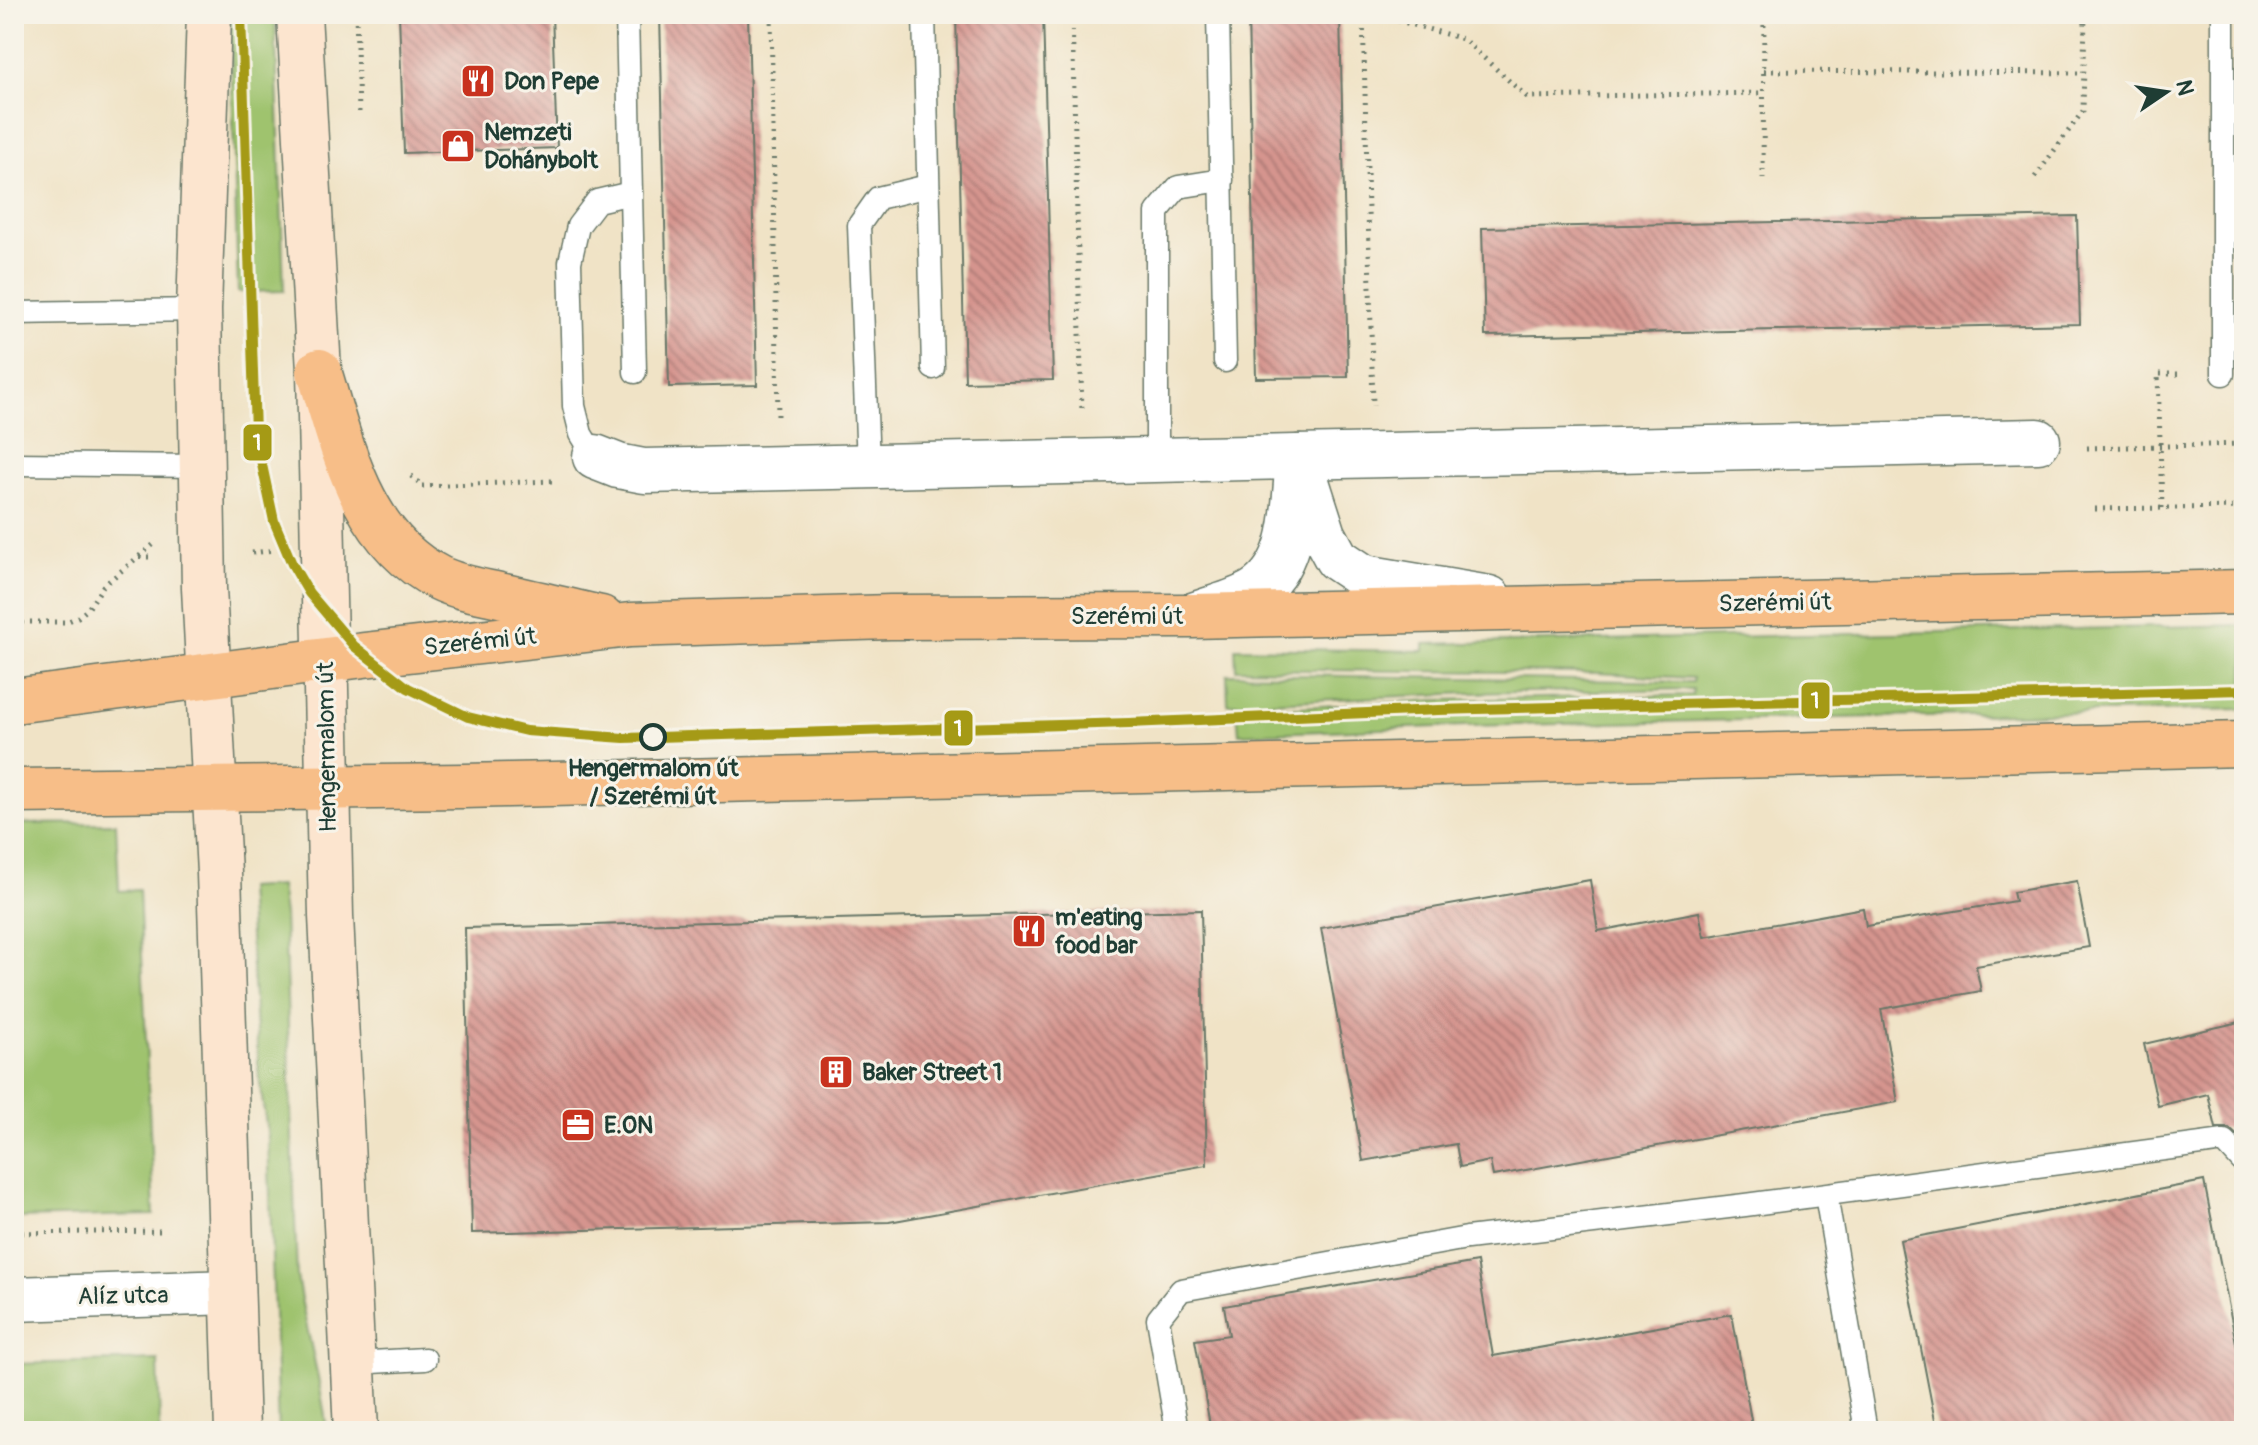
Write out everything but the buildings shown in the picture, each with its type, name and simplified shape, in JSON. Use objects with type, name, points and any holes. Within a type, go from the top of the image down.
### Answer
[{"type":"main road","points":[[209,14],[199,310],[204,588],[215,789],[237,1431]]},
{"type":"main road","name":"Hengermalom út","points":[[299,14],[319,371],[331,916],[356,1431]]},
{"type":"main road","points":[[319,371],[346,460],[370,513],[407,554],[437,577],[462,586],[630,625]]},
{"type":"main road","name":"Szerémi út","points":[[14,701],[325,660],[630,625],[890,617],[1192,616],[2244,592]]},
{"type":"main road","points":[[14,791],[510,785],[2244,744]]},
{"type":"street","points":[[595,457],[644,471],[2038,441]]},
{"type":"street","points":[[1299,457],[1324,535],[1337,559],[1364,577],[1547,607]]},
{"type":"street","points":[[1192,616],[1255,591],[1279,565],[1291,532],[1299,457]]},
{"type":"street","name":"Alíz utca","points":[[14,1299],[232,1292]]},
{"type":"lane","points":[[627,14],[635,372]]},
{"type":"lane","points":[[924,14],[933,368]]},
{"type":"lane","points":[[1218,14],[1225,361]]},
{"type":"lane","points":[[2223,14],[2223,374]]},
{"type":"lane","points":[[1157,460],[1157,212],[1178,187],[1222,180]]},
{"type":"lane","points":[[868,466],[859,225],[878,198],[928,186]]},
{"type":"lane","points":[[595,457],[581,434],[574,406],[570,262],[578,226],[597,201],[631,193]]},
{"type":"lane","points":[[14,313],[199,310]]},
{"type":"lane","points":[[14,464],[202,466]]},
{"type":"lane","points":[[1177,1431],[1158,1319],[1181,1290],[1467,1238],[1826,1195],[2224,1141],[2244,1163]]},
{"type":"lane","points":[[1826,1195],[1866,1431]]},
{"type":"lane","points":[[354,1363],[425,1359]]},
{"type":"path","points":[[356,14],[359,123]]},
{"type":"path","points":[[771,14],[779,468]]},
{"type":"path","points":[[1072,14],[1083,462]]},
{"type":"path","points":[[1363,14],[1374,455]]},
{"type":"path","points":[[1375,14],[1463,39],[1527,97],[1763,93]]},
{"type":"path","points":[[1763,179],[1764,14]]},
{"type":"path","points":[[2035,177],[2083,111],[2085,14]]},
{"type":"path","points":[[1764,71],[2084,73]]},
{"type":"path","points":[[2158,374],[2162,508]]},
{"type":"path","points":[[2038,441],[2086,448],[2244,444]]},
{"type":"path","points":[[403,468],[423,486],[549,482],[576,473],[595,457]]},
{"type":"path","points":[[2095,509],[2244,507]]},
{"type":"path","points":[[14,622],[66,622],[78,617],[88,609],[103,586],[139,557]]},
{"type":"path","points":[[14,1233],[164,1231]]},
{"type":"green space","points":[[230,14],[275,14],[284,291],[238,292]]},
{"type":"green space","points":[[2244,625],[2244,709],[1239,734],[1237,710],[1438,700],[1692,695],[1693,689],[1471,693],[1228,704],[1227,674],[1692,682],[1693,678],[1596,673],[1236,669],[1235,648],[1424,651],[1424,644]]},
{"type":"green space","points":[[116,823],[119,891],[139,890],[154,1215],[14,1218],[14,824]]},
{"type":"green space","points":[[280,886],[284,915],[297,1276],[327,1431],[278,1431],[268,1137],[259,1078],[247,888]]},
{"type":"green space","points":[[158,1360],[160,1431],[14,1431],[14,1364]]},
{"type":"tram line","name":"1","points":[[241,14],[255,432],[274,521],[292,564],[309,593],[354,646],[408,688],[468,717],[526,731],[624,738],[1438,710],[2244,690]]},
{"type":"place","name":"Don Pepe","points":[[478,81]]},
{"type":"place","name":"Nemzeti Dohánybolt","points":[[458,146]]},
{"type":"place","name":"Hengermalom út / Szerémi út","points":[[653,737]]},
{"type":"place","name":"m'eating food bar","points":[[1029,931]]},
{"type":"place","name":"Baker Street 1","points":[[836,1072]]},
{"type":"place","name":"E.ON","points":[[578,1125]]}]
